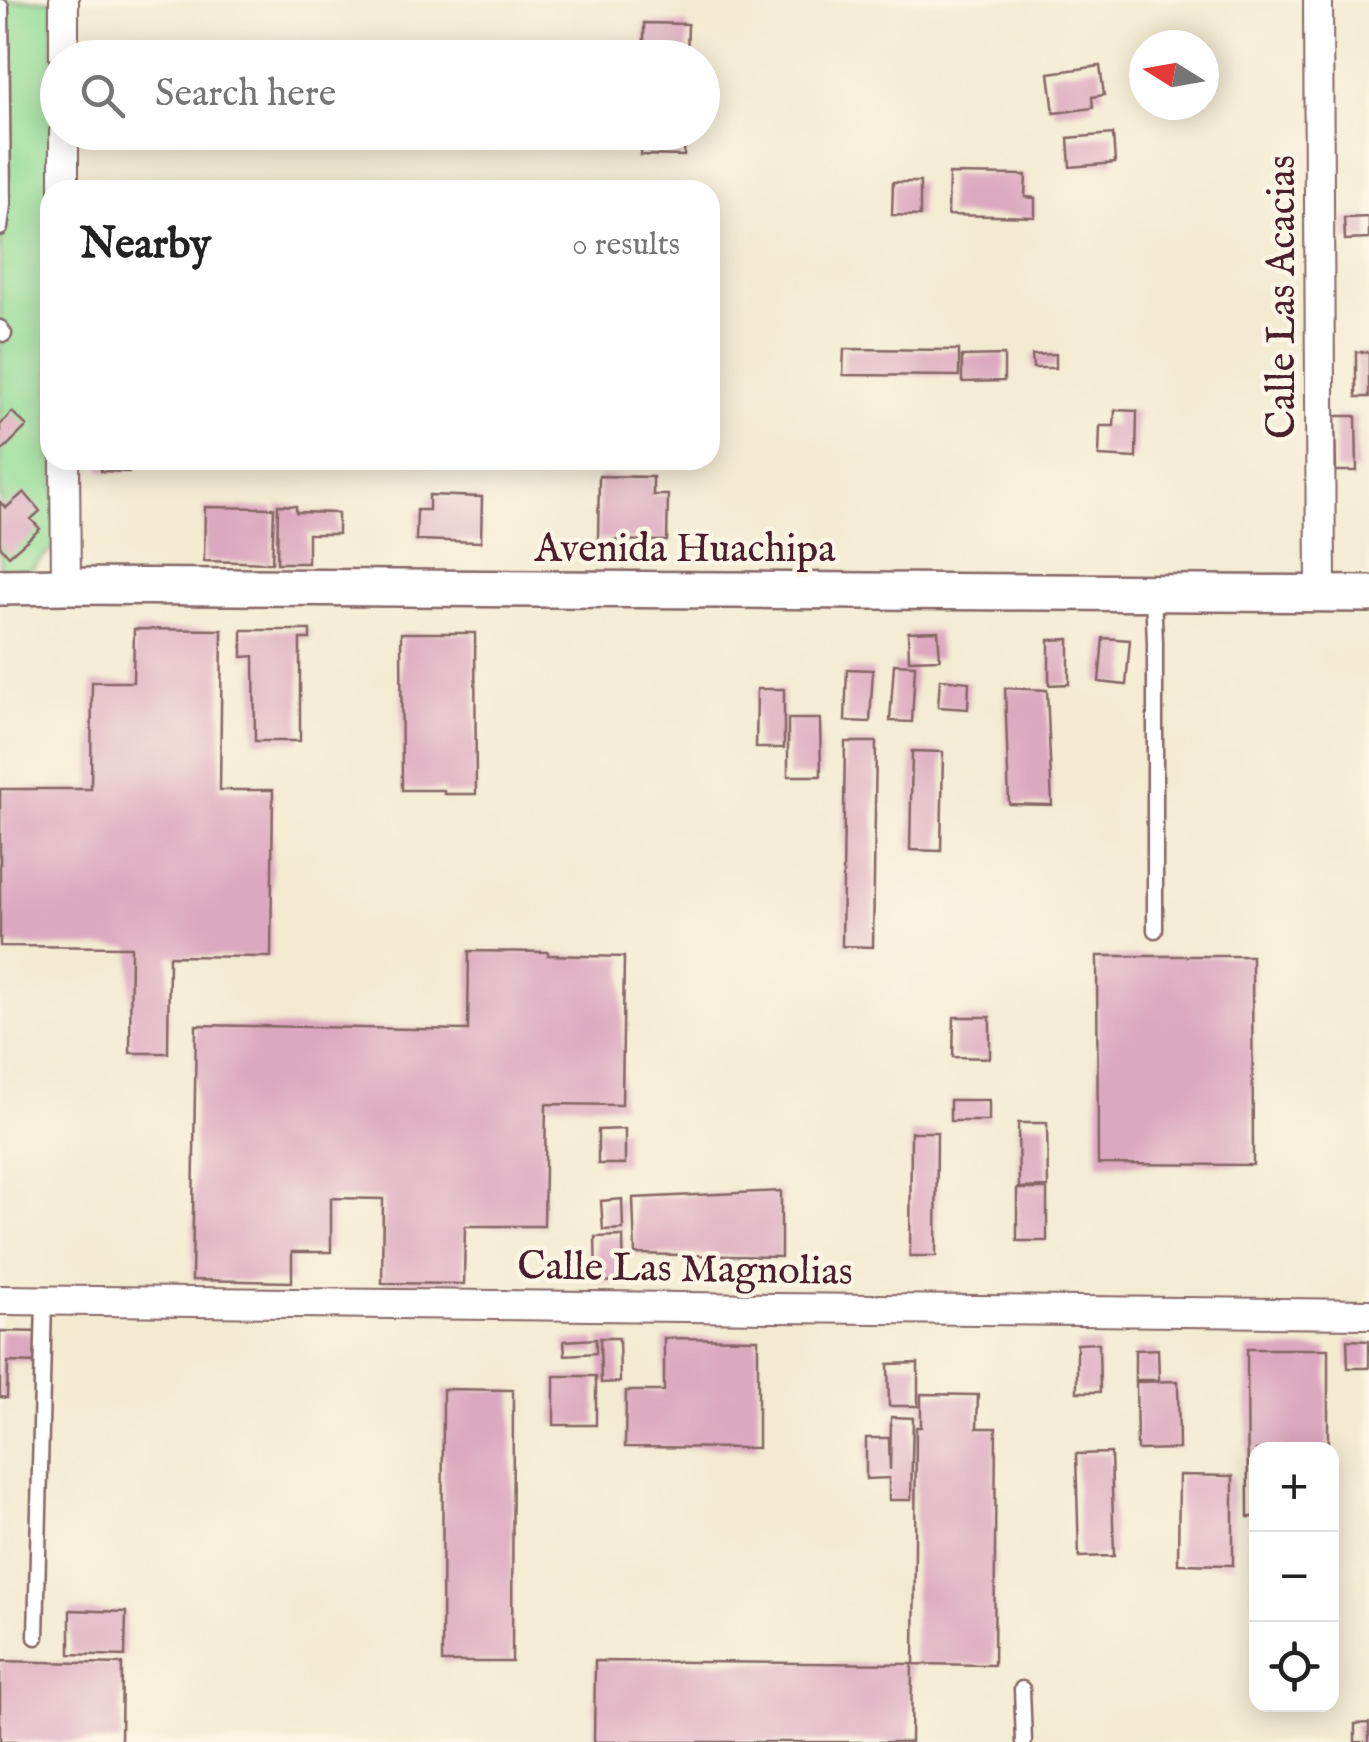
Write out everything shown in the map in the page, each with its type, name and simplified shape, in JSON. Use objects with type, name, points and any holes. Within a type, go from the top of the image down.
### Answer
[{"type":"street","points":[[64,0],[64,40]]},
{"type":"street","name":"Calle Las Acacias","points":[[1318,0],[1321,593]]},
{"type":"street","points":[[64,150],[64,180]]},
{"type":"street","points":[[65,470],[66,586]]},
{"type":"street","name":"Avenida Huachipa","points":[[0,587],[1369,594]]},
{"type":"street","name":"Calle Las Magnolias","points":[[0,1300],[1369,1314]]},
{"type":"lane","points":[[0,228],[1,8]]},
{"type":"lane","points":[[1153,592],[1155,930]]},
{"type":"lane","points":[[36,1637],[44,1300]]},
{"type":"lane","points":[[1022,1688],[1024,1742]]},
{"type":"green space","points":[[0,0],[53,0],[53,40],[40,40],[40,150],[54,150],[54,180],[40,180],[40,470],[55,470],[56,545],[24,576],[0,575]]},
{"type":"building","points":[[644,23],[688,24],[688,40],[644,40]]},
{"type":"building","points":[[1100,66],[1104,95],[1092,97],[1093,108],[1054,113],[1049,73]]},
{"type":"building","points":[[1113,134],[1115,163],[1070,167],[1068,138]]},
{"type":"building","points":[[641,150],[684,150],[684,156],[641,155]]},
{"type":"building","points":[[949,174],[1026,175],[1025,197],[1035,198],[1035,217],[948,215]]},
{"type":"building","points":[[893,182],[920,182],[920,216],[892,215]]},
{"type":"building","points":[[1369,217],[1369,239],[1345,240],[1344,218]]},
{"type":"building","points":[[844,349],[959,350],[959,376],[843,375]]},
{"type":"building","points":[[1356,352],[1369,352],[1369,397],[1356,397]]},
{"type":"building","points":[[1056,354],[1056,368],[1033,368],[1032,355]]},
{"type":"building","points":[[1004,355],[1004,381],[962,382],[962,356]]},
{"type":"building","points":[[1115,410],[1137,411],[1136,458],[1099,456],[1100,426],[1114,426]]},
{"type":"building","points":[[12,412],[27,426],[3,450],[0,425]]},
{"type":"building","points":[[1335,416],[1356,416],[1357,471],[1336,471]]},
{"type":"building","points":[[599,476],[653,477],[653,495],[668,495],[667,541],[598,540]]},
{"type":"building","points":[[24,492],[40,511],[31,519],[40,529],[9,556],[0,546],[0,502],[6,508]]},
{"type":"building","points":[[429,495],[482,497],[481,542],[416,540],[417,510],[429,510]]},
{"type":"building","points":[[278,505],[296,506],[296,512],[338,513],[338,534],[308,534],[308,563],[277,563]]},
{"type":"building","points":[[205,507],[274,508],[272,563],[204,561]]},
{"type":"building","points":[[134,629],[222,630],[220,790],[273,790],[271,957],[169,956],[168,1053],[130,1053],[131,947],[0,946],[0,789],[91,789],[92,682],[133,682]]},
{"type":"building","points":[[242,630],[310,630],[310,639],[300,639],[300,741],[255,741],[254,656],[242,657]]},
{"type":"building","points":[[938,631],[940,659],[909,660],[908,632]]},
{"type":"building","points":[[401,633],[475,633],[476,794],[402,790]]},
{"type":"building","points":[[1103,638],[1130,640],[1126,685],[1099,682]]},
{"type":"building","points":[[1069,639],[1069,684],[1049,685],[1049,640]]},
{"type":"building","points":[[894,664],[915,665],[912,722],[890,721]]},
{"type":"building","points":[[847,669],[873,670],[870,722],[845,721]]},
{"type":"building","points":[[940,679],[969,682],[968,709],[938,707]]},
{"type":"building","points":[[1005,688],[1047,690],[1052,805],[1009,804]]},
{"type":"building","points":[[757,689],[784,689],[784,748],[756,748]]},
{"type":"building","points":[[788,719],[820,719],[821,776],[788,776]]},
{"type":"building","points":[[845,742],[876,742],[873,947],[842,946]]},
{"type":"building","points":[[912,751],[943,752],[941,851],[910,850]]},
{"type":"building","points":[[469,951],[624,957],[622,1105],[546,1104],[544,1226],[465,1226],[464,1284],[382,1283],[383,1199],[331,1198],[331,1252],[292,1252],[292,1282],[192,1280],[196,1025],[468,1030]]},
{"type":"building","points":[[1097,956],[1252,956],[1253,1165],[1098,1164]]},
{"type":"building","points":[[954,1017],[990,1017],[990,1058],[953,1057]]},
{"type":"building","points":[[950,1100],[989,1100],[989,1121],[950,1121]]},
{"type":"building","points":[[1018,1123],[1047,1123],[1048,1187],[1019,1188]]},
{"type":"building","points":[[625,1129],[625,1164],[598,1164],[598,1130]]},
{"type":"building","points":[[911,1132],[937,1132],[936,1256],[910,1256]]},
{"type":"building","points":[[1017,1189],[1047,1189],[1047,1241],[1017,1241]]},
{"type":"building","points":[[781,1191],[781,1257],[635,1254],[633,1198]]},
{"type":"building","points":[[622,1199],[623,1229],[603,1230],[601,1201]]},
{"type":"building","points":[[623,1236],[624,1281],[596,1282],[595,1237]]},
{"type":"building","points":[[0,1331],[41,1332],[41,1363],[8,1362],[7,1398],[0,1397]]},
{"type":"building","points":[[600,1338],[619,1338],[620,1382],[601,1383]]},
{"type":"building","points":[[664,1338],[758,1339],[758,1448],[625,1447],[626,1391],[664,1391]]},
{"type":"building","points":[[596,1339],[596,1353],[565,1355],[564,1341]]},
{"type":"building","points":[[1347,1340],[1369,1341],[1369,1368],[1348,1368]]},
{"type":"building","points":[[1099,1343],[1100,1392],[1077,1392],[1077,1344]]},
{"type":"building","points":[[1158,1349],[1159,1380],[1135,1380],[1135,1350]]},
{"type":"building","points":[[1247,1349],[1328,1349],[1328,1442],[1249,1442],[1248,1517]]},
{"type":"building","points":[[918,1363],[918,1406],[889,1406],[888,1364]]},
{"type":"building","points":[[554,1376],[596,1376],[596,1425],[554,1425]]},
{"type":"building","points":[[1178,1381],[1179,1449],[1137,1450],[1136,1382]]},
{"type":"building","points":[[443,1389],[513,1390],[512,1662],[442,1662]]},
{"type":"building","points":[[921,1394],[978,1395],[977,1428],[996,1428],[994,1665],[914,1664],[916,1427],[921,1427]]},
{"type":"building","points":[[891,1417],[913,1418],[911,1500],[889,1500],[889,1478],[866,1479],[866,1438],[889,1438],[890,1470]]},
{"type":"building","points":[[1111,1453],[1114,1556],[1079,1557],[1076,1454]]},
{"type":"building","points":[[1179,1475],[1233,1476],[1233,1565],[1178,1564]]},
{"type":"building","points":[[70,1610],[126,1612],[125,1656],[70,1654]]},
{"type":"building","points":[[0,1661],[122,1664],[121,1742],[0,1742]]},
{"type":"building","points":[[595,1661],[912,1664],[911,1742],[594,1742]]},
{"type":"building","points":[[1369,1723],[1369,1742],[1355,1742],[1355,1724]]}]
